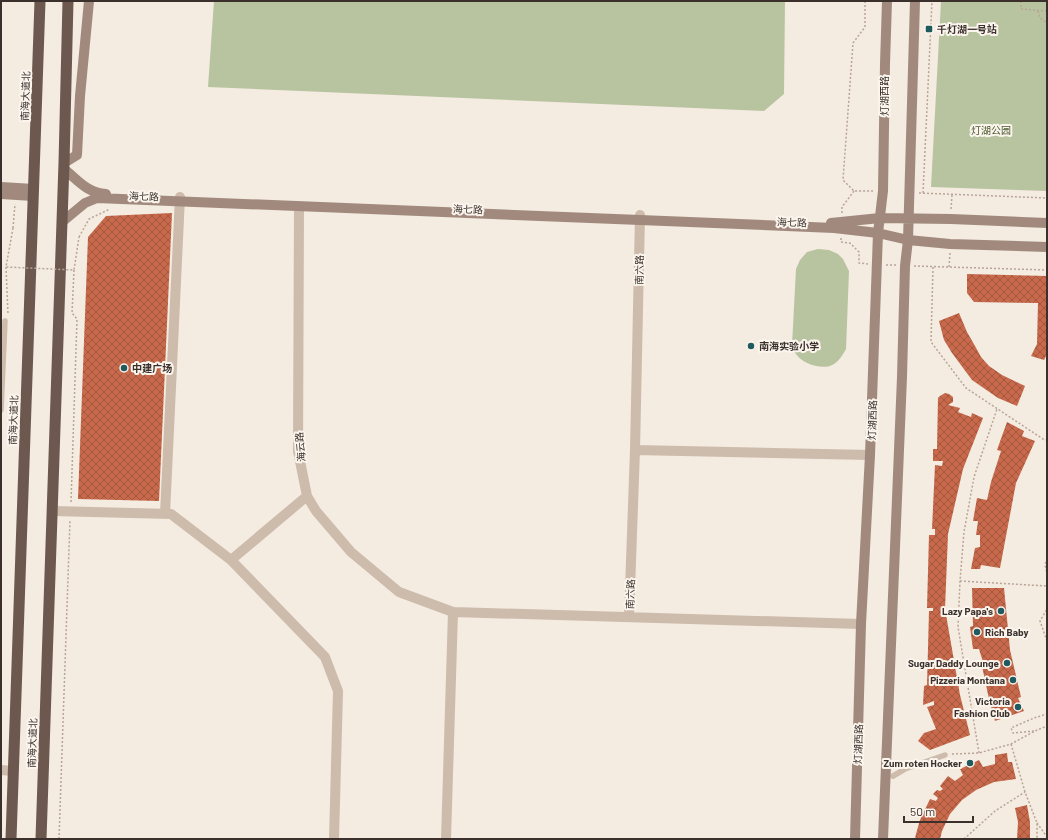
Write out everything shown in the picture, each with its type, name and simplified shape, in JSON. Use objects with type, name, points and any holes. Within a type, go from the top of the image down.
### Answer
[{"type":"highway","name":"南海大道北","points":[[41,839],[53,511],[68,1]]},
{"type":"highway","name":"南海大道北","points":[[11,839],[40,4]]},
{"type":"main road","points":[[64,166],[78,155],[80,96],[90,1]]},
{"type":"main road","name":"灯湖西路","points":[[855,839],[878,233],[883,191],[884,64],[887,1]]},
{"type":"main road","points":[[883,839],[905,266],[908,240],[915,1]]},
{"type":"main road","name":"海七路","points":[[64,166],[86,189],[99,194],[298,207],[640,217]]},
{"type":"main road","points":[[1,187],[34,192]]},
{"type":"main road","points":[[1,194],[15,195],[34,192]]},
{"type":"main road","name":"海七路","points":[[62,222],[85,203],[97,198],[179,199],[841,226],[908,240],[950,244],[1047,247]]},
{"type":"main road","name":"海七路","points":[[841,226],[880,218],[1047,223]]},
{"type":"street","points":[[166,514],[179,199]]},
{"type":"street","name":"海云路","points":[[298,207],[298,451],[307,496],[316,511],[351,552],[399,592],[453,612]]},
{"type":"street","name":"南六路","points":[[453,612],[629,617],[635,450],[640,217]]},
{"type":"street","points":[[635,450],[870,455]]},
{"type":"street","points":[[231,560],[307,496]]},
{"type":"street","points":[[53,511],[172,514],[231,560],[325,657],[338,691],[334,839]]},
{"type":"street","points":[[446,839],[453,612]]},
{"type":"street","points":[[629,617],[862,624]]},
{"type":"street","points":[[1,770],[13,771]]},
{"type":"lane","points":[[1,410],[4,321]]},
{"type":"lane","points":[[893,776],[906,769],[945,755]]},
{"type":"path","points":[[924,194],[932,1]]},
{"type":"path","points":[[1021,1],[1021,9],[1047,11]]},
{"type":"path","points":[[1038,11],[1040,18],[1047,23]]},
{"type":"path","points":[[854,191],[842,207],[841,242],[850,243],[858,252],[859,263],[905,266],[1047,270]]},
{"type":"path","points":[[8,314],[6,267],[13,228],[15,195]]},
{"type":"path","points":[[951,219],[952,195]]},
{"type":"path","points":[[59,839],[77,319],[72,313],[74,270],[79,237],[89,219],[114,208]]},
{"type":"path","points":[[950,244],[950,267]]},
{"type":"path","points":[[6,267],[74,270]]},
{"type":"path","points":[[933,267],[931,342],[966,388],[1047,441]]},
{"type":"path","points":[[979,753],[958,627],[960,581],[964,532],[974,477],[997,409]]},
{"type":"path","points":[[1047,558],[1045,565],[1047,573]]},
{"type":"path","points":[[960,581],[1047,586]]},
{"type":"path","points":[[1047,606],[1046,611],[1040,621],[1047,641]]},
{"type":"path","points":[[1035,731],[1013,734],[1011,728],[1047,714]]},
{"type":"path","points":[[945,755],[979,753],[1011,744],[1047,726]]},
{"type":"path","points":[[1011,744],[1025,792],[1037,823],[1047,837]]},
{"type":"path","points":[[964,839],[995,811],[1025,792]]},
{"type":"path","points":[[1036,839],[1037,823]]},
{"type":"green space","points":[[214,1],[785,1],[784,94],[764,111],[208,87]]},
{"type":"green space","name":"灯湖公园","points":[[941,1],[1047,1],[1047,191],[931,187]]},
{"type":"green space","points":[[818,249],[829,250],[838,254],[843,259],[849,271],[846,349],[834,364],[825,367],[819,367],[803,361],[795,353],[792,345],[796,269],[800,260],[807,252]]},
{"type":"building","name":"中建广场","points":[[172,213],[159,501],[78,499],[88,237],[106,216]]},
{"type":"building","points":[[967,274],[1047,276],[1047,354],[1044,360],[1031,356],[1037,344],[1038,303],[974,302],[967,293]]},
{"type":"building","points":[[959,313],[967,332],[981,357],[989,366],[1002,375],[1025,386],[1017,406],[998,398],[972,380],[952,353],[944,340],[939,321]]},
{"type":"building","points":[[945,393],[953,397],[953,402],[948,405],[960,408],[958,412],[971,417],[972,413],[983,418],[963,469],[948,534],[945,609],[960,695],[970,735],[930,750],[918,741],[924,733],[936,729],[927,707],[934,705],[934,701],[923,705],[924,686],[927,685],[929,611],[933,611],[933,608],[927,608],[929,535],[935,535],[935,529],[932,529],[935,465],[942,466],[943,461],[933,461],[933,449],[937,449],[938,398]]},
{"type":"building","points":[[1007,422],[1024,431],[1022,436],[1035,441],[1016,483],[1000,568],[981,565],[980,569],[971,569],[975,548],[980,547],[980,535],[976,535],[978,521],[973,521],[977,498],[987,500],[1001,451],[997,450]]},
{"type":"building","points":[[972,588],[1004,588],[1010,650],[1021,697],[1018,698],[1024,711],[995,721],[982,666],[984,665],[979,649],[973,649],[970,627],[973,626]]},
{"type":"building","points":[[1007,753],[1008,762],[1012,762],[1016,779],[994,782],[976,790],[962,800],[950,814],[940,839],[915,839],[920,820],[930,799],[936,801],[938,798],[933,794],[937,790],[940,791],[943,789],[940,786],[948,776],[955,781],[963,775],[960,769],[979,760],[983,767],[995,764],[995,755]]},
{"type":"building","points":[[1027,805],[1030,822],[1030,839],[1017,839],[1018,822],[1015,808]]},
{"type":"place","name":"千灯湖一号站","points":[[929,29]]},
{"type":"place","name":"南海实验小学","points":[[751,346]]},
{"type":"place","name":"中建广场","points":[[124,368]]},
{"type":"place","name":"Lazy Papa's","points":[[1001,611]]},
{"type":"place","name":"Rich Baby","points":[[977,632]]},
{"type":"place","name":"Sugar Daddy Lounge","points":[[1007,663]]},
{"type":"place","name":"Pizzeria Montana","points":[[1013,680]]},
{"type":"place","name":"Victoria Fashion Club","points":[[1018,707]]},
{"type":"place","name":"Zum roten Hocker","points":[[970,763]]}]
